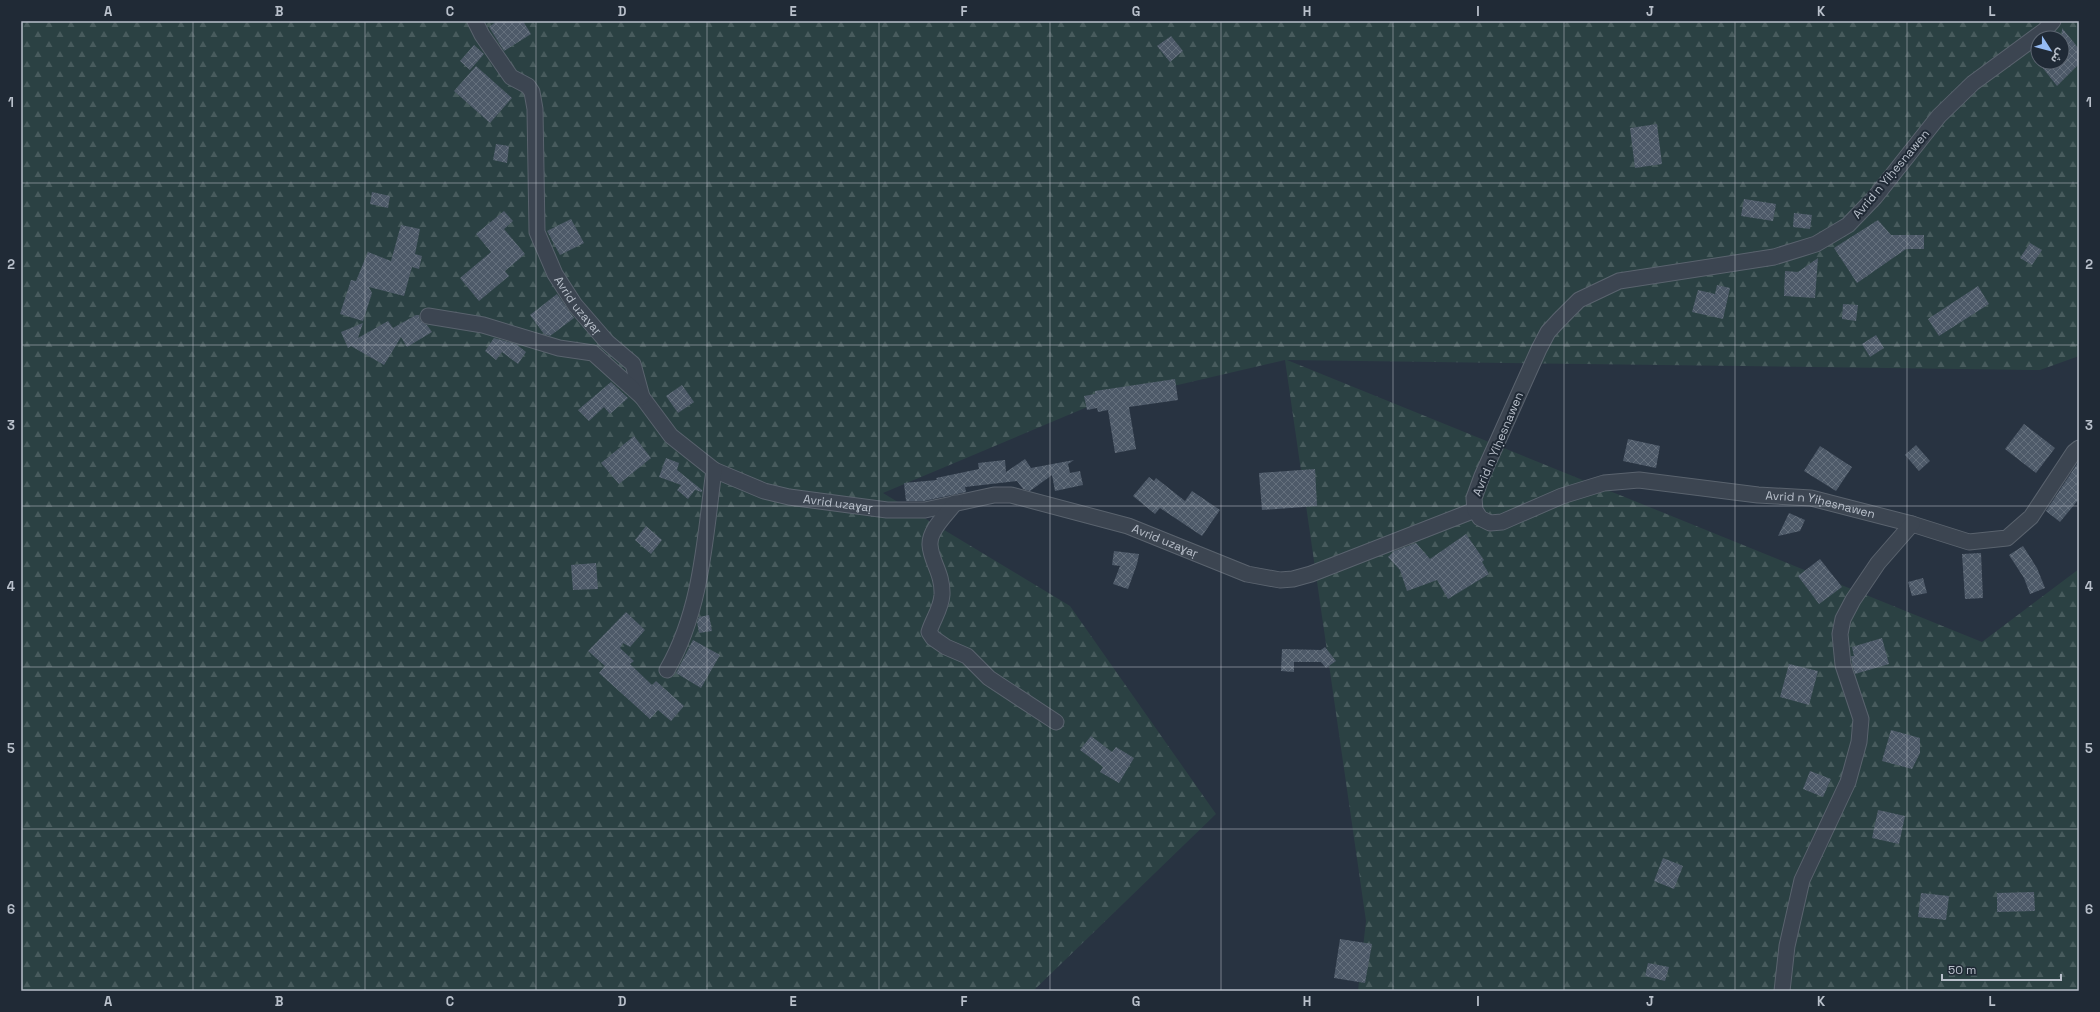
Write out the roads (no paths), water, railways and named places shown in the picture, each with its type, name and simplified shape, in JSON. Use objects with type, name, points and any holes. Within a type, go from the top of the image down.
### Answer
[{"type":"street","name":"Avrid uzaɣaṛ","points":[[475,21],[482,35],[511,77],[528,86],[532,92],[534,110],[537,232],[555,274],[575,305],[607,342],[633,364],[642,397],[671,436],[714,470],[764,491],[789,497],[887,510],[925,510],[994,495],[1011,495],[1128,526],[1247,574],[1280,580],[1293,580],[1311,574],[1475,510]]},
{"type":"street","name":"Avrid n Yiḥesnawen","points":[[2053,21],[2045,30],[1973,83],[1939,116],[1875,197],[1848,225],[1816,244],[1774,257],[1619,281],[1579,300],[1555,324],[1539,349],[1482,476],[1474,498],[1475,510],[1480,518],[1490,523],[1502,522],[1562,496],[1604,483],[1639,480],[1758,495],[1811,498],[1912,524],[1969,542],[2007,538],[2031,517],[2074,452],[2079,448]]},
{"type":"street","points":[[428,316],[483,325],[559,348],[593,353],[642,397]]},
{"type":"street","points":[[667,670],[676,654],[690,622],[701,565],[714,470]]},
{"type":"street","points":[[955,504],[930,539],[932,554],[940,572],[942,596],[939,611],[929,632],[933,638],[946,647],[967,656],[989,678],[1056,722]]},
{"type":"street","points":[[1782,991],[1787,946],[1802,880],[1848,782],[1859,742],[1861,719],[1842,665],[1840,634],[1843,619],[1853,600],[1878,563],[1912,524]]}]
